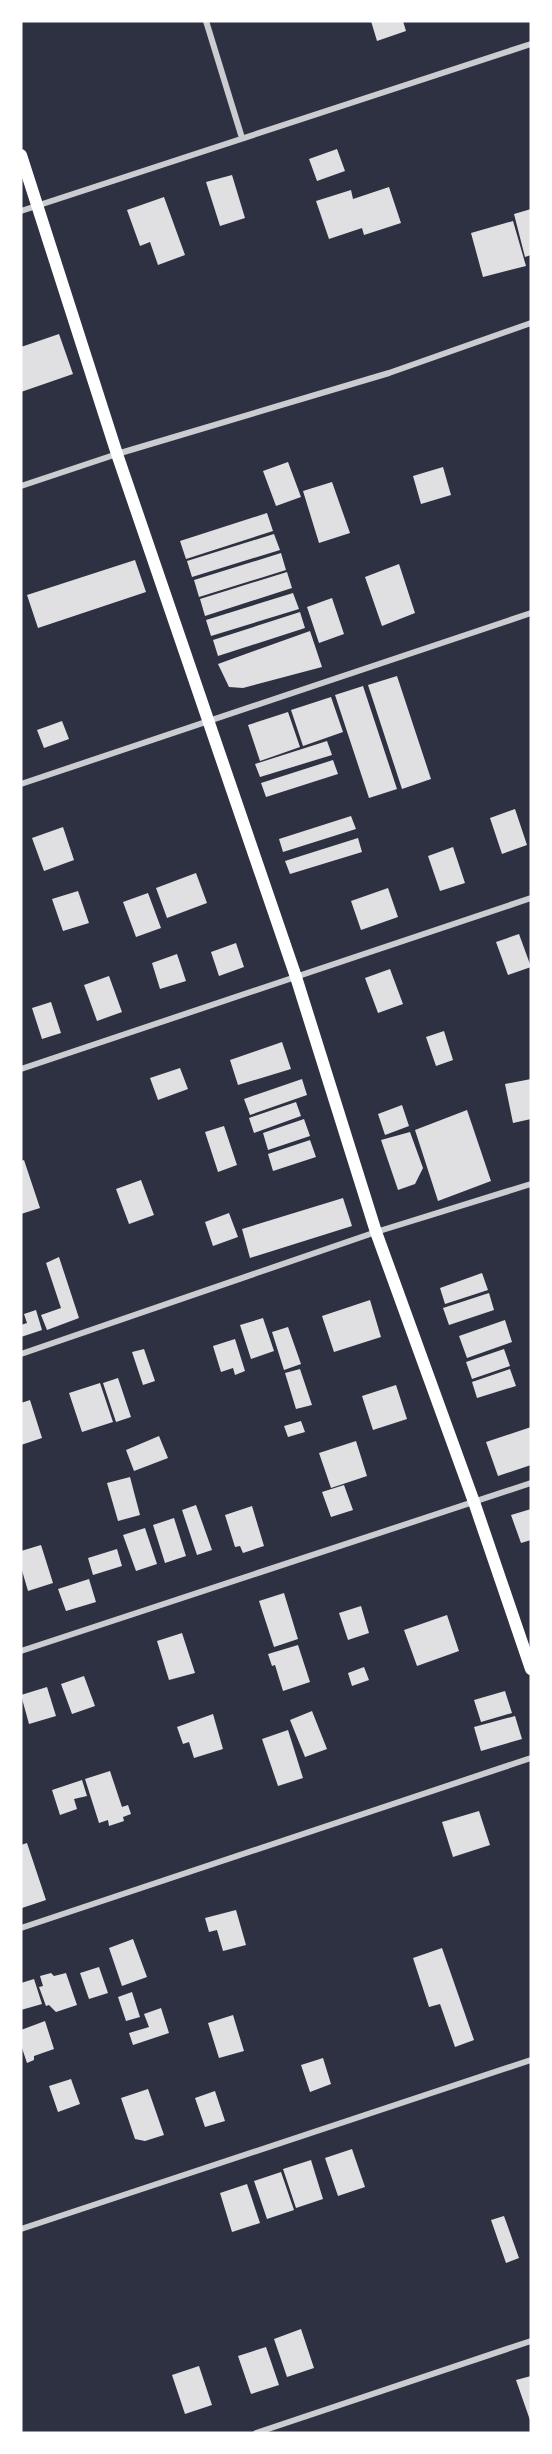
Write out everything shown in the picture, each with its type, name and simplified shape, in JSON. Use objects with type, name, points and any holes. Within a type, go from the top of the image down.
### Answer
[{"type":"main road","points":[[21,155],[117,454],[296,977],[376,1232],[474,1502],[531,1669]]},
{"type":"street","points":[[206,21],[242,138]]},
{"type":"street","points":[[21,211],[531,44]]},
{"type":"street","points":[[21,486],[117,454],[389,373],[531,323]]},
{"type":"street","points":[[21,784],[531,612]]},
{"type":"street","points":[[21,1069],[531,898]]},
{"type":"street","points":[[21,1354],[376,1232],[531,1184]]},
{"type":"street","points":[[21,1651],[531,1482]]},
{"type":"street","points":[[21,1929],[531,1758]]},
{"type":"street","points":[[21,2229],[531,2060]]},
{"type":"street","points":[[256,2433],[531,2341]]},
{"type":"building","points":[[371,21],[403,21],[406,31],[377,41]]},
{"type":"building","points":[[337,149],[345,171],[317,181],[309,159]]},
{"type":"building","points":[[232,175],[245,218],[220,226],[206,182]]},
{"type":"building","points":[[389,187],[401,223],[364,235],[362,228],[329,239],[316,201],[351,190],[353,199]]},
{"type":"building","points":[[164,197],[185,255],[158,265],[150,242],[140,246],[127,210]]},
{"type":"building","points":[[531,209],[531,255],[525,257],[514,214]]},
{"type":"building","points":[[513,221],[526,266],[483,277],[471,233]]},
{"type":"building","points":[[59,334],[73,374],[21,392],[21,347]]},
{"type":"building","points":[[288,462],[301,497],[276,506],[263,471]]},
{"type":"building","points":[[443,467],[451,495],[421,504],[413,476]]},
{"type":"building","points":[[332,482],[350,533],[319,543],[303,491]]},
{"type":"building","points":[[267,513],[273,531],[186,559],[180,541]]},
{"type":"building","points":[[274,534],[280,550],[192,577],[187,561]]},
{"type":"building","points":[[281,553],[286,570],[199,597],[194,580]]},
{"type":"building","points":[[135,560],[146,592],[38,628],[27,595]]},
{"type":"building","points":[[399,564],[415,613],[382,626],[365,577]]},
{"type":"building","points":[[287,572],[292,588],[205,616],[200,599]]},
{"type":"building","points":[[293,593],[299,609],[211,636],[206,620]]},
{"type":"building","points":[[332,598],[344,634],[319,643],[307,607]]},
{"type":"building","points":[[300,612],[305,628],[218,656],[213,640]]},
{"type":"building","points":[[310,631],[322,667],[243,688],[229,687],[218,664]]},
{"type":"building","points":[[397,676],[431,779],[402,789],[368,685]]},
{"type":"building","points":[[363,686],[397,789],[369,798],[335,695]]},
{"type":"building","points":[[331,697],[343,732],[303,746],[291,710]]},
{"type":"building","points":[[288,712],[300,747],[260,761],[248,725]]},
{"type":"building","points":[[62,721],[69,739],[44,748],[37,730]]},
{"type":"building","points":[[327,741],[332,755],[260,777],[255,764]]},
{"type":"building","points":[[333,760],[338,774],[266,797],[261,783]]},
{"type":"building","points":[[515,809],[527,845],[502,854],[490,818]]},
{"type":"building","points":[[351,816],[356,829],[283,852],[279,839]]},
{"type":"building","points":[[63,827],[74,860],[44,871],[32,838]]},
{"type":"building","points":[[358,838],[362,852],[290,874],[285,861]]},
{"type":"building","points":[[453,847],[465,883],[440,891],[428,856]]},
{"type":"building","points":[[196,873],[207,903],[167,918],[156,888]]},
{"type":"building","points":[[388,888],[398,917],[361,930],[351,901]]},
{"type":"building","points":[[78,891],[89,923],[63,931],[52,899]]},
{"type":"building","points":[[148,893],[161,928],[136,937],[123,902]]},
{"type":"building","points":[[519,934],[531,967],[508,975],[496,942]]},
{"type":"building","points":[[236,943],[244,967],[219,976],[211,952]]},
{"type":"building","points":[[177,954],[186,981],[160,989],[152,963]]},
{"type":"building","points":[[390,969],[403,1004],[378,1013],[365,978]]},
{"type":"building","points":[[109,976],[122,1012],[97,1021],[84,985]]},
{"type":"building","points":[[51,1002],[61,1033],[42,1039],[32,1008]]},
{"type":"building","points":[[444,1031],[453,1060],[436,1066],[426,1037]]},
{"type":"building","points":[[282,1042],[291,1069],[238,1085],[230,1060]]},
{"type":"building","points":[[180,1068],[188,1089],[158,1100],[150,1078]]},
{"type":"building","points":[[302,1079],[307,1095],[250,1115],[244,1099]]},
{"type":"building","points":[[531,1079],[531,1119],[513,1123],[505,1084]]},
{"type":"building","points":[[296,1102],[301,1116],[254,1133],[249,1118]]},
{"type":"building","points":[[402,1105],[409,1126],[385,1135],[378,1114]]},
{"type":"building","points":[[467,1110],[491,1181],[438,1201],[415,1130]]},
{"type":"building","points":[[304,1119],[310,1136],[268,1150],[263,1133]]},
{"type":"building","points":[[224,1126],[237,1165],[218,1172],[205,1132]]},
{"type":"building","points":[[410,1132],[423,1168],[415,1184],[398,1190],[381,1140]]},
{"type":"building","points":[[310,1140],[316,1157],[273,1171],[268,1154]]},
{"type":"building","points":[[24,1160],[40,1208],[21,1214],[21,1161]]},
{"type":"building","points":[[141,1180],[154,1215],[129,1224],[116,1189]]},
{"type":"building","points":[[343,1198],[352,1226],[250,1258],[242,1229]]},
{"type":"building","points":[[229,1213],[238,1237],[213,1246],[205,1222]]},
{"type":"building","points":[[59,1257],[79,1318],[47,1330],[41,1315],[61,1308],[46,1263]]},
{"type":"building","points":[[482,1273],[488,1290],[445,1304],[440,1288]]},
{"type":"building","points":[[489,1293],[494,1310],[449,1325],[443,1308]]},
{"type":"building","points":[[370,1300],[381,1337],[334,1352],[322,1316]]},
{"type":"building","points":[[36,1310],[42,1330],[21,1337],[21,1325],[27,1323],[24,1314]]},
{"type":"building","points":[[263,1318],[274,1351],[251,1359],[240,1325]]},
{"type":"building","points":[[505,1320],[512,1342],[467,1358],[459,1336]]},
{"type":"building","points":[[288,1327],[301,1364],[284,1370],[272,1332]]},
{"type":"building","points":[[235,1339],[245,1371],[235,1375],[233,1368],[221,1372],[213,1346]]},
{"type":"building","points":[[144,1349],[155,1381],[143,1385],[132,1352]]},
{"type":"building","points":[[504,1349],[510,1366],[472,1379],[466,1362]]},
{"type":"building","points":[[300,1369],[312,1405],[296,1409],[285,1373]]},
{"type":"building","points":[[510,1369],[516,1386],[477,1398],[472,1382]]},
{"type":"building","points":[[118,1378],[131,1417],[116,1422],[103,1383]]},
{"type":"building","points":[[100,1383],[113,1422],[82,1432],[69,1393]]},
{"type":"building","points":[[396,1385],[407,1419],[373,1430],[362,1396]]},
{"type":"building","points":[[30,1400],[42,1438],[21,1445],[21,1403]]},
{"type":"building","points":[[301,1421],[305,1432],[288,1437],[284,1426]]},
{"type":"building","points":[[531,1427],[531,1465],[498,1476],[486,1442]]},
{"type":"building","points":[[159,1436],[168,1458],[134,1471],[126,1450]]},
{"type":"building","points":[[356,1441],[367,1476],[331,1488],[319,1453]]},
{"type":"building","points":[[130,1477],[140,1515],[118,1521],[107,1483]]},
{"type":"building","points":[[344,1485],[353,1510],[331,1517],[322,1492]]},
{"type":"building","points":[[196,1505],[212,1550],[197,1555],[182,1510]]},
{"type":"building","points":[[252,1506],[264,1546],[243,1553],[240,1546],[235,1547],[225,1515]]},
{"type":"building","points":[[531,1509],[531,1540],[521,1543],[511,1515]]},
{"type":"building","points":[[174,1518],[186,1556],[165,1563],[153,1525]]},
{"type":"building","points":[[145,1528],[157,1564],[136,1571],[123,1535]]},
{"type":"building","points":[[41,1545],[53,1583],[28,1591],[21,1567],[21,1551]]},
{"type":"building","points":[[117,1549],[122,1566],[93,1575],[88,1558]]},
{"type":"building","points":[[89,1579],[96,1602],[66,1611],[58,1589]]},
{"type":"building","points":[[284,1593],[298,1639],[274,1647],[259,1601]]},
{"type":"building","points":[[361,1606],[369,1633],[348,1640],[339,1613]]},
{"type":"building","points":[[447,1615],[459,1651],[417,1666],[404,1630]]},
{"type":"building","points":[[182,1633],[195,1673],[169,1680],[157,1641]]},
{"type":"building","points":[[298,1645],[310,1682],[283,1691],[275,1665],[272,1666],[268,1654]]},
{"type":"building","points":[[364,1667],[369,1680],[352,1686],[348,1673]]},
{"type":"building","points":[[84,1676],[95,1706],[72,1714],[61,1684]]},
{"type":"building","points":[[47,1687],[56,1716],[29,1724],[21,1695]]},
{"type":"building","points":[[505,1691],[512,1713],[481,1722],[474,1700]]},
{"type":"building","points":[[312,1711],[327,1749],[305,1757],[290,1720]]},
{"type":"building","points":[[213,1714],[223,1749],[194,1758],[189,1742],[183,1744],[177,1727]]},
{"type":"building","points":[[515,1716],[522,1739],[481,1751],[474,1727]]},
{"type":"building","points":[[288,1730],[303,1778],[278,1786],[262,1739]]},
{"type":"building","points":[[110,1771],[122,1807],[128,1805],[131,1814],[123,1817],[124,1821],[109,1826],[108,1820],[99,1823],[85,1779]]},
{"type":"building","points":[[82,1780],[87,1796],[74,1799],[77,1809],[60,1815],[52,1790]]},
{"type":"building","points":[[479,1811],[490,1845],[453,1857],[442,1822]]},
{"type":"building","points":[[27,1843],[46,1900],[22,1908],[21,1845]]},
{"type":"building","points":[[236,1910],[246,1945],[223,1951],[217,1930],[209,1932],[205,1918]]},
{"type":"building","points":[[133,1939],[147,1977],[122,1986],[109,1948]]},
{"type":"building","points":[[442,1948],[474,2040],[455,2047],[440,2004],[429,2007],[413,1958]]},
{"type":"building","points":[[99,1967],[108,1993],[89,1999],[80,1973]]},
{"type":"building","points":[[51,1973],[54,1976],[66,1973],[77,2005],[56,2012],[49,2005],[46,2006],[39,1987],[43,1986],[40,1976]]},
{"type":"building","points":[[34,1979],[42,2004],[21,2010],[21,1983]]},
{"type":"building","points":[[132,1992],[140,2017],[126,2021],[118,1997]]},
{"type":"building","points":[[161,2008],[169,2033],[133,2045],[129,2033],[149,2027],[144,2014]]},
{"type":"building","points":[[233,2015],[244,2051],[219,2058],[208,2023]]},
{"type":"building","points":[[45,2021],[54,2049],[34,2056],[34,2060],[27,2063],[21,2045],[21,2030]]},
{"type":"building","points":[[323,2058],[331,2084],[310,2092],[301,2065]]},
{"type":"building","points":[[71,2079],[80,2104],[58,2112],[49,2086]]},
{"type":"building","points":[[148,2089],[164,2135],[145,2141],[135,2139],[121,2098]]},
{"type":"building","points":[[215,2091],[225,2121],[205,2127],[195,2098]]},
{"type":"building","points":[[352,2149],[365,2187],[338,2196],[325,2158]]},
{"type":"building","points":[[311,2160],[323,2199],[296,2208],[283,2169]]},
{"type":"building","points":[[281,2172],[294,2210],[267,2219],[254,2181]]},
{"type":"building","points":[[247,2184],[260,2223],[232,2232],[220,2193]]},
{"type":"building","points":[[504,2216],[519,2258],[506,2263],[491,2220]]},
{"type":"building","points":[[301,2329],[314,2368],[287,2377],[274,2339]]},
{"type":"building","points":[[266,2347],[279,2385],[251,2394],[238,2356]]},
{"type":"building","points":[[199,2366],[212,2405],[185,2414],[172,2375]]},
{"type":"building","points":[[531,2376],[531,2423],[516,2380]]}]
